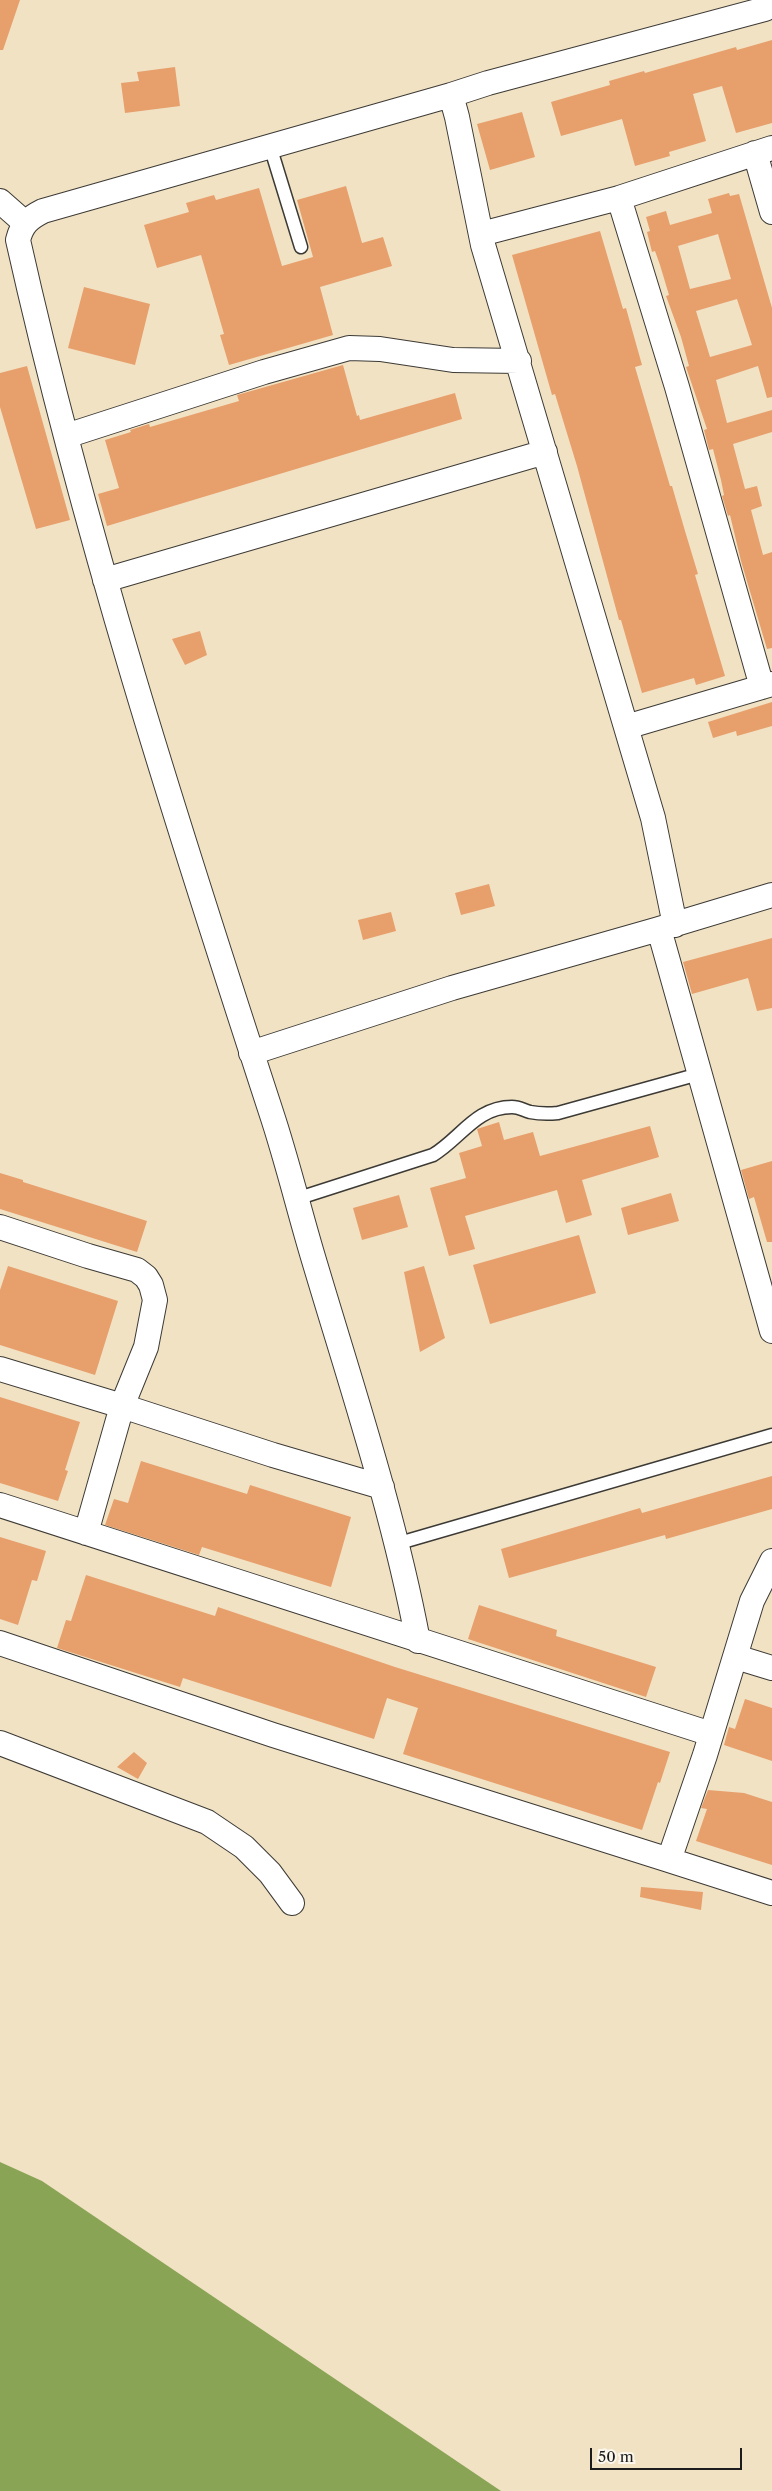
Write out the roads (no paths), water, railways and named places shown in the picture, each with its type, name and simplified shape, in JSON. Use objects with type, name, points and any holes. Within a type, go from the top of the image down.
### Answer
[{"type":"street","points":[[418,1641],[382,1487],[272,1115],[251,1053],[105,580],[38,329],[18,240],[21,228],[25,223],[43,211],[768,5]]},
{"type":"street","points":[[451,95],[481,234],[653,818],[667,927],[699,1074],[762,1261],[772,1331]]},
{"type":"street","points":[[481,234],[619,198],[764,151],[772,212]]},
{"type":"street","points":[[619,198],[767,686],[626,727]]},
{"type":"street","points":[[0,202],[25,223]]},
{"type":"street","points":[[66,436],[264,372],[349,348],[380,349],[454,360],[519,361]]},
{"type":"street","points":[[105,580],[544,452]]},
{"type":"street","points":[[251,1053],[452,988],[772,896]]},
{"type":"street","points":[[0,1227],[137,1270],[146,1277],[151,1285],[155,1300],[146,1347],[122,1406],[86,1533]]},
{"type":"street","points":[[0,1369],[122,1406],[272,1455],[382,1487]]},
{"type":"street","points":[[0,1505],[711,1734]]},
{"type":"street","points":[[669,1860],[736,1657],[752,1601],[772,1561]]},
{"type":"street","points":[[0,1643],[273,1735],[772,1893]]},
{"type":"street","points":[[736,1657],[772,1668]]},
{"type":"street","points":[[0,1743],[207,1822],[244,1847],[270,1873],[292,1903]]},
{"type":"lane","points":[[270,146],[301,247]]},
{"type":"lane","points":[[296,1199],[433,1154],[444,1148],[476,1118],[491,1110],[512,1107],[541,1114],[558,1113],[699,1074]]},
{"type":"lane","points":[[396,1544],[772,1435]]}]
